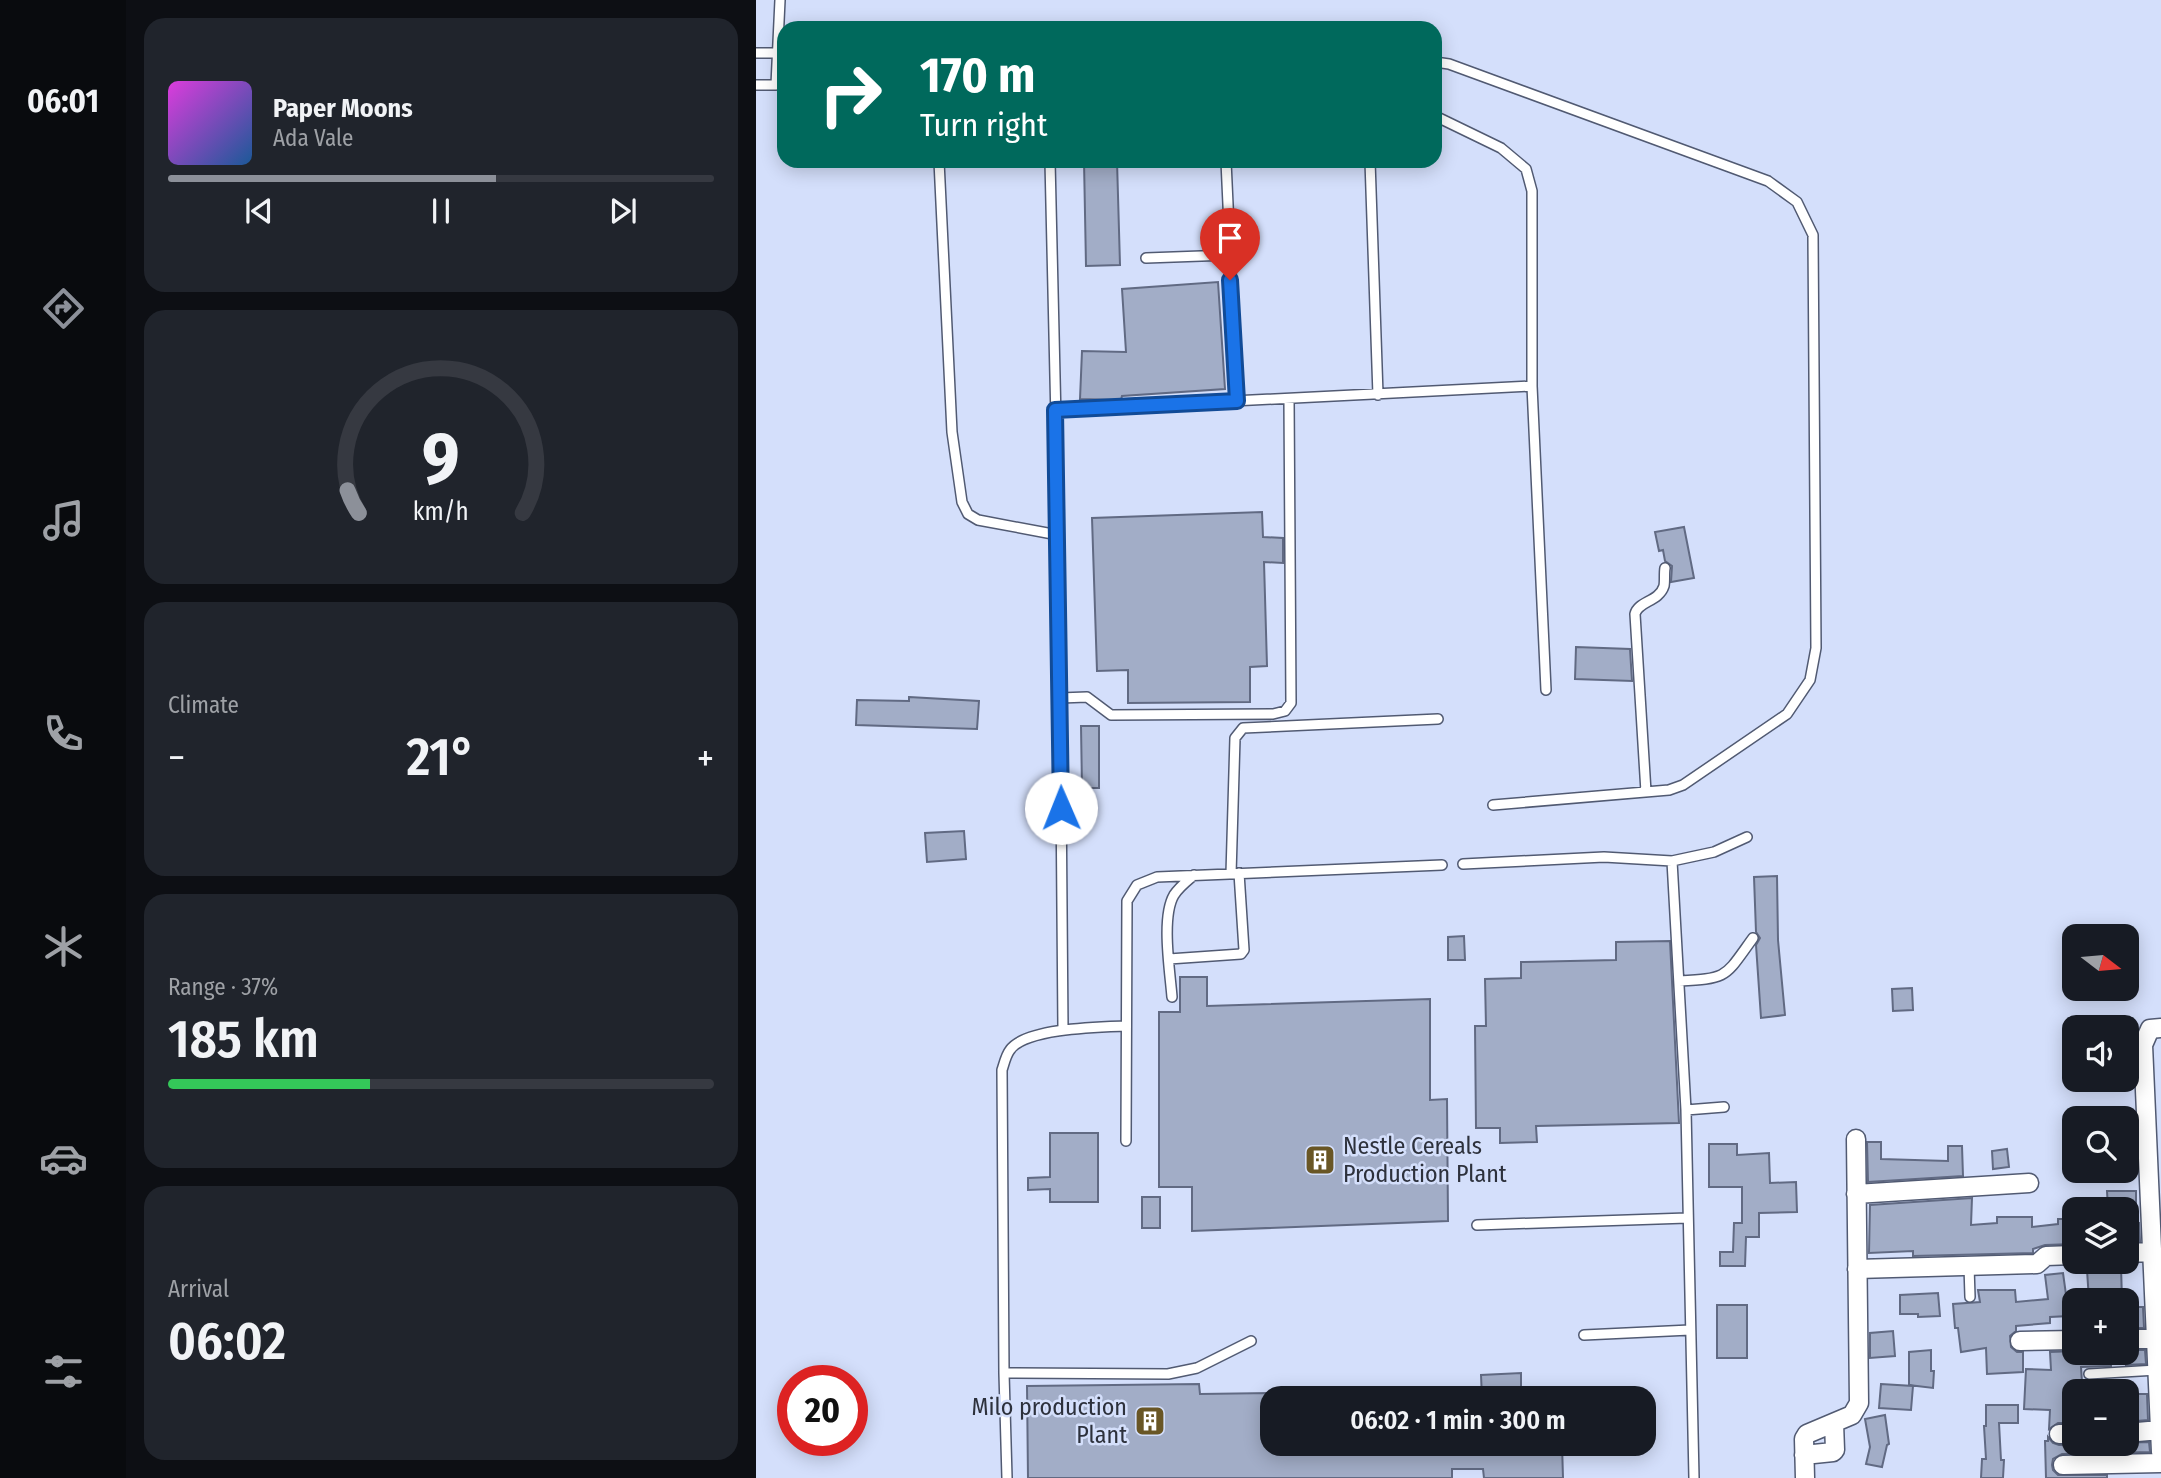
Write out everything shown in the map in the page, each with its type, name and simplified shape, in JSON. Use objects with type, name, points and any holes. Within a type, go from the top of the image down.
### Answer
[{"type":"street","points":[[2161,1028],[2150,1029],[2143,1045],[2161,1452]]},
{"type":"street","points":[[1805,1478],[1804,1439],[1807,1434],[1852,1415],[1859,1402],[1856,1139]]},
{"type":"street","points":[[1856,1194],[2029,1183]]},
{"type":"street","points":[[2139,1252],[2152,1252]]},
{"type":"street","points":[[1857,1269],[2037,1264],[2046,1256],[2062,1255]]},
{"type":"street","points":[[2139,1339],[2156,1339]]},
{"type":"street","points":[[2020,1341],[2062,1340]]},
{"type":"street","points":[[1804,1455],[1833,1452],[1836,1448],[1834,1423]]},
{"type":"street","points":[[2139,1432],[2160,1430]]},
{"type":"street","points":[[2122,1456],[2122,1464]]},
{"type":"street","points":[[2063,1465],[2161,1463]]},
{"type":"lane","points":[[779,0],[779,21]]},
{"type":"lane","points":[[756,53],[777,55]]},
{"type":"lane","points":[[1442,63],[1768,181],[1797,202],[1813,235],[1816,648],[1810,680],[1787,714],[1698,777],[1669,790],[1493,805]]},
{"type":"lane","points":[[756,85],[777,83]]},
{"type":"lane","points":[[1442,119],[1501,148],[1526,169],[1532,191],[1532,386],[1546,690]]},
{"type":"lane","points":[[939,168],[952,432],[962,502],[968,514],[978,520],[1058,535]]},
{"type":"lane","points":[[1049,168],[1058,535],[1063,1029]]},
{"type":"lane","points":[[1226,168],[1237,401]]},
{"type":"lane","points":[[1370,168],[1378,395]]},
{"type":"lane","points":[[1146,258],[1229,256]]},
{"type":"lane","points":[[1055,410],[1532,386]]},
{"type":"lane","points":[[1060,698],[1087,697],[1111,715],[1273,714],[1285,711],[1291,703],[1289,399]]},
{"type":"lane","points":[[1646,792],[1635,614],[1639,606],[1657,597],[1664,587],[1665,568]]},
{"type":"lane","points":[[1169,959],[1241,954],[1244,950],[1235,873],[1235,738],[1243,728],[1438,719]]},
{"type":"lane","points":[[1464,864],[1604,857],[1672,861],[1714,852],[1747,837]]},
{"type":"lane","points":[[1672,861],[1686,1110],[1694,1478]]},
{"type":"lane","points":[[1126,1141],[1127,901],[1137,885],[1157,877],[1442,865]]},
{"type":"lane","points":[[1172,997],[1169,907],[1174,896],[1194,875]]},
{"type":"lane","points":[[1679,981],[1716,979],[1725,974],[1753,938]]},
{"type":"lane","points":[[1007,1478],[1003,1373],[1002,1070],[1008,1051],[1017,1043],[1063,1029],[1126,1026]]},
{"type":"lane","points":[[1686,1110],[1724,1107]]},
{"type":"lane","points":[[1478,1225],[1688,1218]]},
{"type":"lane","points":[[1969,1266],[1970,1297]]},
{"type":"lane","points":[[1584,1335],[1690,1330]]},
{"type":"lane","points":[[1003,1373],[1168,1374],[1197,1368],[1251,1341]]},
{"type":"lane","points":[[2089,1374],[2157,1370]]},
{"type":"building","points":[[1084,168],[1117,168],[1120,265],[1086,266]]},
{"type":"building","points":[[1218,282],[1225,389],[1122,396],[1121,400],[1080,399],[1082,351],[1126,352],[1122,289]]},
{"type":"building","points":[[1262,512],[1263,537],[1283,538],[1283,563],[1264,562],[1267,666],[1250,667],[1250,702],[1128,703],[1128,670],[1097,671],[1092,518]]},
{"type":"building","points":[[1684,527],[1694,578],[1671,582],[1672,566],[1665,561],[1663,550],[1659,551],[1655,532]]},
{"type":"building","points":[[1576,647],[1630,649],[1632,681],[1575,679]]},
{"type":"building","points":[[909,697],[979,701],[977,729],[856,725],[857,700],[909,701]]},
{"type":"building","points":[[1081,726],[1099,726],[1099,788],[1082,788]]},
{"type":"building","points":[[964,831],[966,859],[927,862],[925,833]]},
{"type":"building","points":[[1777,876],[1778,940],[1785,1015],[1761,1018],[1756,945],[1760,938],[1756,932],[1754,877]]},
{"type":"building","points":[[1464,936],[1465,960],[1448,960],[1448,937]]},
{"type":"building","points":[[1670,941],[1679,1123],[1536,1126],[1537,1142],[1500,1143],[1500,1128],[1476,1128],[1475,1026],[1486,1026],[1485,979],[1521,978],[1521,962],[1616,960],[1616,942]]},
{"type":"building","name":"Nestle Cereals Production Plant","points":[[1180,977],[1207,977],[1207,1006],[1430,999],[1430,1100],[1447,1099],[1448,1221],[1192,1231],[1192,1187],[1159,1187],[1159,1012],[1180,1012]]},
{"type":"building","points":[[1912,988],[1913,1010],[1893,1011],[1892,989]]},
{"type":"building","points":[[1050,1133],[1098,1133],[1098,1202],[1050,1202],[1050,1189],[1028,1190],[1028,1178],[1050,1177]]},
{"type":"building","points":[[1867,1142],[1881,1142],[1881,1159],[1948,1161],[1948,1146],[1962,1146],[1963,1176],[1868,1182]]},
{"type":"building","points":[[1709,1144],[1737,1144],[1737,1155],[1769,1153],[1770,1183],[1796,1182],[1797,1212],[1759,1213],[1759,1237],[1746,1237],[1745,1266],[1720,1266],[1720,1252],[1733,1252],[1734,1223],[1742,1223],[1742,1187],[1709,1187]]},
{"type":"building","points":[[2007,1149],[2009,1167],[1993,1169],[1992,1151]]},
{"type":"building","points":[[2107,1191],[2136,1191],[2136,1197],[2107,1197]]},
{"type":"building","points":[[1142,1197],[1160,1197],[1160,1228],[1142,1228]]},
{"type":"building","points":[[1972,1198],[1971,1225],[1997,1223],[1997,1217],[2032,1217],[2032,1227],[2058,1224],[2058,1219],[2062,1219],[2062,1244],[2045,1245],[2033,1249],[2033,1253],[1913,1256],[1913,1251],[1869,1253],[1870,1205]]},
{"type":"building","points":[[2063,1274],[2065,1288],[2062,1288],[2062,1316],[2050,1317],[2050,1323],[2016,1326],[2016,1331],[2010,1336],[2011,1347],[2017,1352],[2023,1352],[2023,1372],[1987,1374],[1986,1348],[1961,1352],[1953,1304],[1980,1302],[1978,1290],[2015,1290],[2016,1302],[2048,1299],[2045,1275]]},
{"type":"building","points":[[2087,1274],[2121,1274],[2122,1288],[2088,1288]]},
{"type":"building","points":[[1938,1293],[1940,1316],[1900,1314],[1900,1295]]},
{"type":"building","points":[[1717,1305],[1747,1305],[1747,1358],[1717,1358]]},
{"type":"building","points":[[2139,1307],[2143,1307],[2144,1328],[2139,1328]]},
{"type":"building","points":[[1893,1331],[1895,1356],[1870,1358],[1870,1333]]},
{"type":"building","points":[[1931,1350],[1933,1388],[1909,1385],[1909,1352]]},
{"type":"building","points":[[2139,1350],[2145,1350],[2146,1364],[2139,1364]]},
{"type":"building","points":[[2050,1352],[2062,1352],[2062,1365],[2111,1366],[2081,1367],[2082,1379],[2062,1379],[2062,1423],[2049,1429],[2050,1410],[2024,1409],[2026,1369],[2051,1370]]},
{"type":"building","points":[[1521,1373],[1521,1386],[1481,1386],[1481,1375]]},
{"type":"building","name":"Milo production Plant","points":[[1199,1384],[1200,1394],[1260,1393],[1260,1456],[1562,1456],[1563,1478],[1484,1478],[1483,1469],[1452,1469],[1452,1478],[1028,1478],[1027,1386]]},
{"type":"building","points":[[1881,1384],[1913,1386],[1911,1410],[1879,1408]]},
{"type":"building","points":[[2139,1394],[2147,1394],[2148,1420],[2139,1421]]},
{"type":"building","points":[[1986,1405],[2018,1405],[2018,1423],[1999,1423],[2001,1460],[2004,1460],[2003,1478],[1981,1478],[1982,1459],[1986,1459]]},
{"type":"building","points":[[1885,1415],[1889,1444],[1882,1467],[1866,1464],[1870,1447],[1865,1419]]},
{"type":"building","points":[[2048,1437],[2053,1443],[2062,1445],[2062,1454],[2053,1459],[2052,1465],[2058,1475],[2107,1475],[2107,1478],[2046,1478],[2045,1441],[2048,1441]]},
{"type":"building","points":[[2139,1442],[2149,1442],[2150,1452],[2139,1452]]},
{"type":"place","name":"Nestle Cereals Production Plant","points":[[1320,1160]]},
{"type":"place","name":"Milo production Plant","points":[[1150,1421]]},
{"type":"route","points":[[1061,808],[1055,410],[1237,401],[1230,280]]}]
